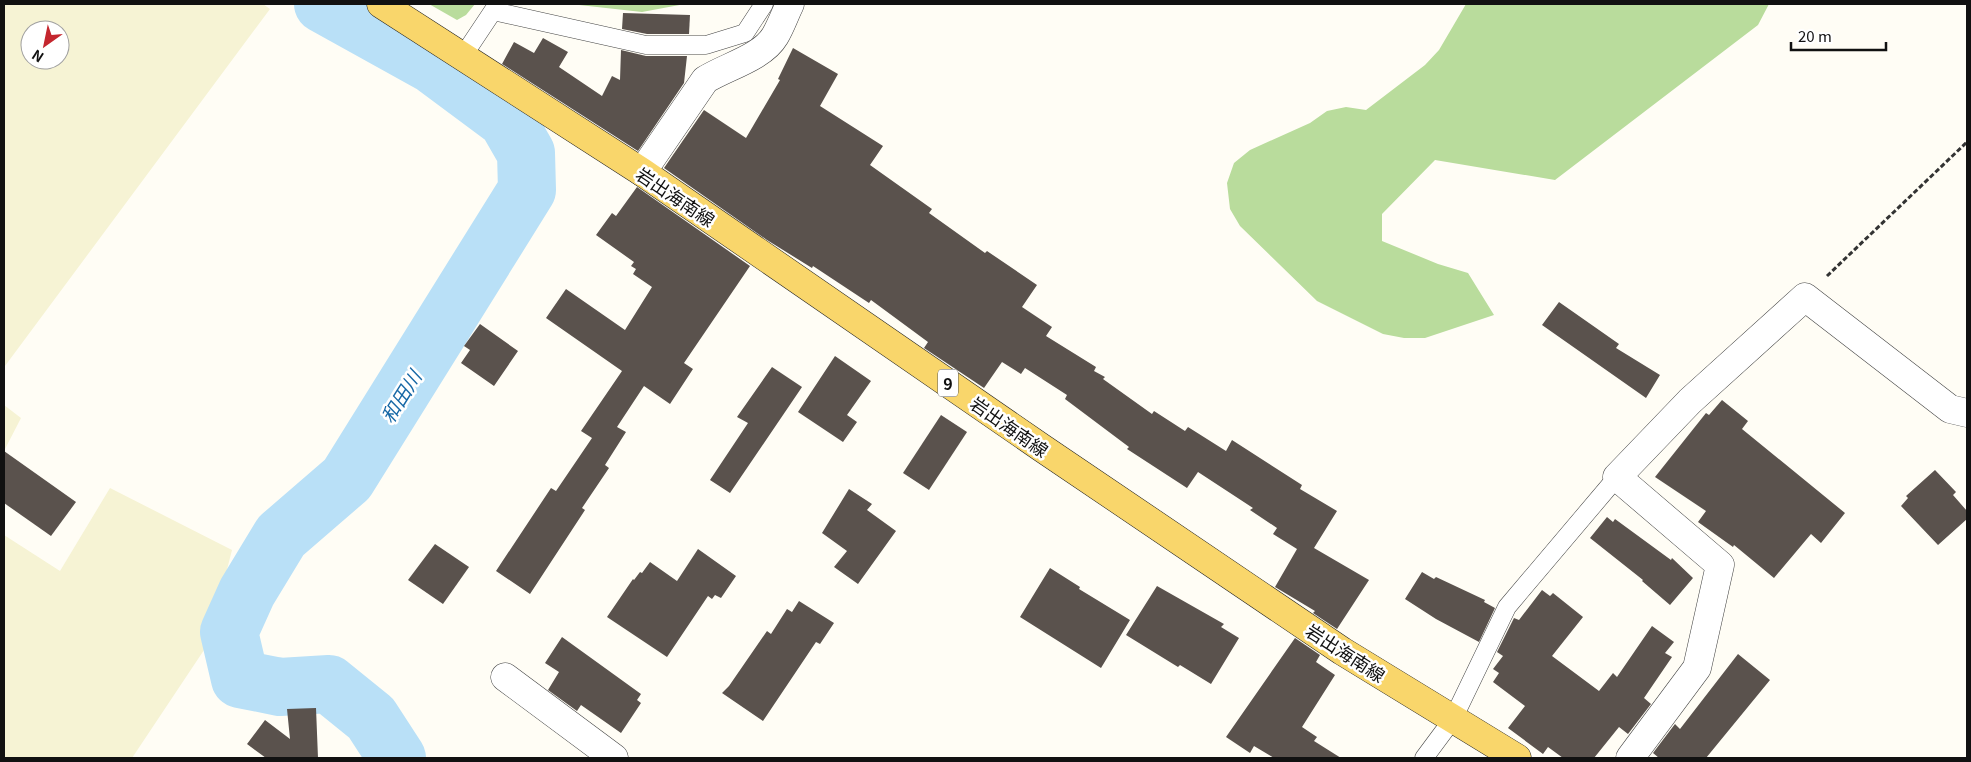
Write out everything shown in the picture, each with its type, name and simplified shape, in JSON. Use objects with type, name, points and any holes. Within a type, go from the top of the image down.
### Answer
[{"type":"main road","name":"岩出海南線","points":[[381,4],[642,172],[1058,459],[1342,651],[1517,758]]},
{"type":"street","points":[[642,172],[705,80],[744,61],[769,44],[775,37],[790,4]]},
{"type":"street","points":[[1630,758],[1697,668],[1720,565],[1617,477],[1690,401],[1805,297],[1950,409],[1967,413]]},
{"type":"street","points":[[505,677],[614,758]]},
{"type":"lane","points":[[463,56],[493,11],[646,45],[706,45],[745,33],[764,4]]},
{"type":"lane","points":[[1424,758],[1453,719],[1507,607],[1617,477]]},
{"type":"path","points":[[1805,297],[1967,142]]},
{"type":"shaded area","points":[[4,4],[263,4],[270,9],[5,366]]},
{"type":"shaded area","points":[[4,405],[21,418],[4,451]]},
{"type":"shaded area","points":[[110,488],[232,550],[208,644],[132,758],[4,758],[4,535],[60,571]]},
{"type":"green space","points":[[429,4],[475,4],[466,15],[457,20]]},
{"type":"green space","points":[[570,4],[685,4],[642,12]]},
{"type":"green space","points":[[1466,4],[1769,4],[1758,25],[1555,180],[1435,160],[1382,214],[1382,241],[1438,264],[1468,273],[1494,315],[1425,338],[1404,338],[1383,334],[1317,301],[1240,226],[1230,209],[1227,183],[1234,163],[1250,150],[1310,123],[1327,111],[1346,107],[1366,110],[1425,65],[1439,50]]},
{"type":"building","points":[[623,13],[690,15],[689,34],[647,34],[622,29]]},
{"type":"building","points":[[543,38],[568,52],[559,67],[602,96],[612,76],[620,80],[621,50],[646,56],[687,56],[684,83],[638,151],[502,64],[514,42],[534,53]]},
{"type":"building","points":[[793,48],[838,74],[820,106],[883,146],[870,165],[932,209],[929,213],[985,253],[987,251],[1037,285],[1022,307],[1052,327],[1046,336],[1096,367],[1094,371],[1105,377],[1103,379],[1152,414],[1154,411],[1185,431],[1188,427],[1226,451],[1232,440],[1302,485],[1300,489],[1337,511],[1314,548],[1369,580],[1337,629],[1313,613],[1315,611],[1275,587],[1297,549],[1273,534],[1277,528],[1250,510],[1253,508],[1198,472],[1187,488],[1127,449],[1129,447],[1065,399],[1067,395],[1025,368],[1021,374],[1002,362],[984,388],[924,348],[928,342],[871,300],[869,303],[813,266],[812,268],[767,240],[664,168],[704,110],[746,138],[780,80],[778,79]]},
{"type":"building","points":[[637,187],[750,266],[684,363],[693,369],[670,404],[644,386],[617,427],[626,432],[605,465],[609,468],[582,508],[585,510],[530,594],[496,571],[551,488],[556,491],[592,438],[581,431],[622,371],[546,318],[566,289],[625,330],[652,287],[633,274],[636,269],[631,266],[634,262],[596,235],[612,213],[616,216]]},
{"type":"building","points":[[1559,302],[1619,344],[1616,348],[1660,375],[1646,398],[1542,325]]},
{"type":"building","points":[[480,324],[518,351],[494,386],[461,363],[470,350],[464,346]]},
{"type":"building","points":[[835,356],[871,381],[847,415],[857,422],[843,442],[798,412]]},
{"type":"building","points":[[772,367],[802,387],[730,493],[710,480],[748,423],[737,417]]},
{"type":"building","points":[[1722,400],[1748,421],[1742,429],[1845,513],[1821,543],[1811,534],[1774,578],[1734,545],[1733,547],[1698,522],[1706,511],[1655,477],[1706,413],[1709,415]]},
{"type":"building","points":[[941,415],[967,432],[929,490],[903,473]]},
{"type":"building","points":[[4,451],[76,502],[51,536],[4,503]]},
{"type":"building","points":[[1935,470],[1956,492],[1953,495],[1967,511],[1967,519],[1938,545],[1901,506],[1908,498],[1906,496]]},
{"type":"building","points":[[849,489],[872,504],[867,510],[896,531],[858,584],[834,567],[847,551],[822,533]]},
{"type":"building","points":[[1607,517],[1613,522],[1615,519],[1671,560],[1672,558],[1693,578],[1670,605],[1643,580],[1590,538]]},
{"type":"building","points":[[435,544],[469,567],[443,604],[408,580]]},
{"type":"building","points":[[698,549],[736,576],[721,598],[715,595],[712,599],[708,596],[667,657],[607,617],[633,579],[640,572],[642,573],[650,562],[677,581]]},
{"type":"building","points":[[1050,568],[1080,587],[1079,589],[1130,620],[1101,668],[1020,617]]},
{"type":"building","points":[[1422,572],[1434,579],[1436,577],[1485,600],[1484,602],[1495,608],[1479,642],[1436,619],[1405,599]]},
{"type":"building","points":[[1157,586],[1224,624],[1221,627],[1239,638],[1211,684],[1180,665],[1178,667],[1126,635]]},
{"type":"building","points":[[1542,590],[1550,596],[1553,593],[1583,617],[1552,656],[1599,691],[1613,673],[1617,677],[1652,626],[1674,642],[1665,653],[1672,657],[1644,698],[1651,704],[1628,734],[1619,727],[1594,758],[1563,758],[1548,747],[1543,754],[1508,728],[1525,706],[1493,682],[1499,673],[1493,669],[1503,656],[1497,652],[1514,618],[1519,620]]},
{"type":"building","points":[[799,601],[834,623],[820,644],[816,642],[763,721],[722,693],[729,686],[767,631],[771,634],[787,609],[792,612]]},
{"type":"building","points":[[562,637],[641,694],[637,700],[641,703],[621,733],[581,705],[577,711],[548,690],[559,672],[545,663]]},
{"type":"building","points":[[1295,638],[1320,655],[1316,662],[1335,675],[1302,727],[1317,737],[1314,741],[1341,758],[1274,758],[1254,746],[1250,753],[1226,737]]},
{"type":"building","points":[[1738,654],[1770,680],[1706,758],[1659,758],[1653,753],[1675,724],[1680,729]]},
{"type":"building","points":[[316,708],[318,758],[266,758],[247,744],[265,720],[290,739],[287,709]]},
{"type":"waterway","name":"和田川","points":[[323,4],[433,65],[507,120],[526,153],[527,190],[347,479],[281,536],[247,592],[229,632],[240,679],[280,687],[329,684],[371,718],[397,758]]}]
